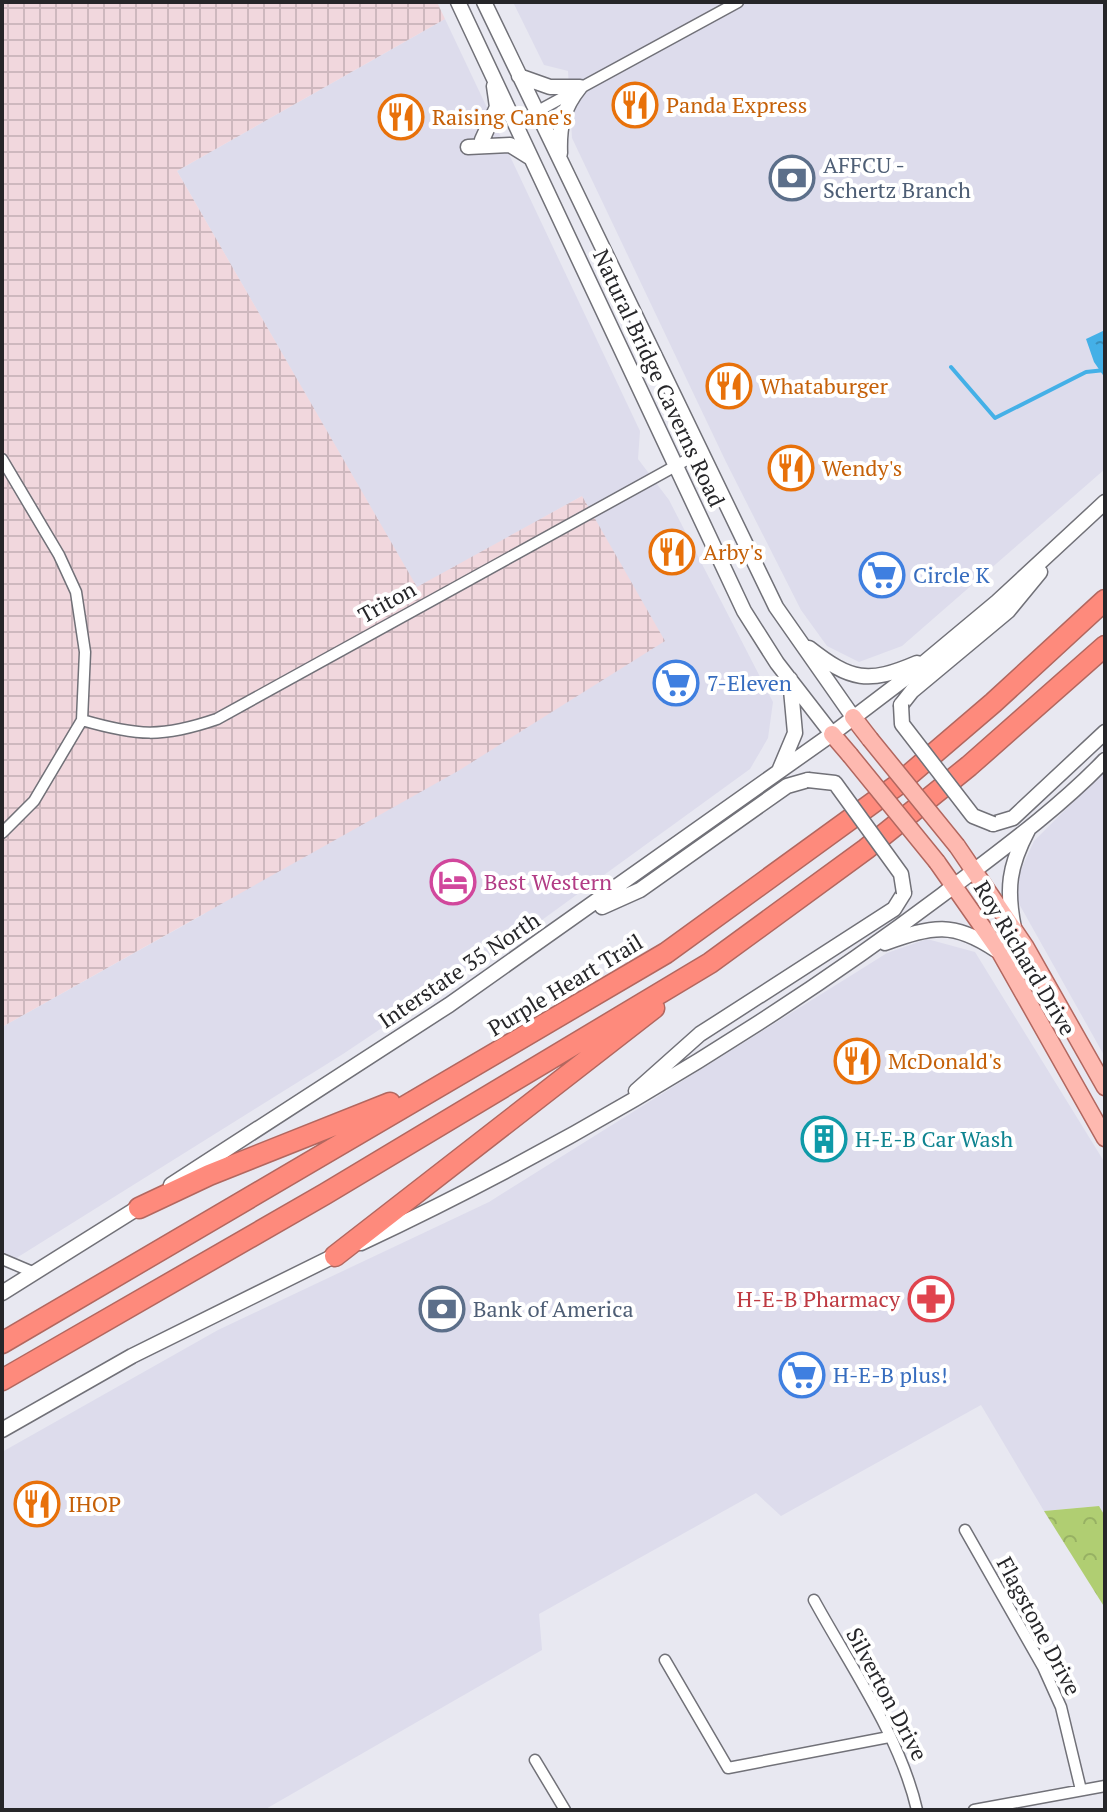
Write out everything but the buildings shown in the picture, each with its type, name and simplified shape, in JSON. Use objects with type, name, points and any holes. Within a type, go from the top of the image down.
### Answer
[{"type":"highway","name":"Purple Heart Trail","points":[[2,1343],[612,988],[741,902],[896,786],[993,703],[1105,600]]},
{"type":"highway","points":[[335,1256],[710,963],[866,849],[969,766],[1105,646]]},
{"type":"highway","points":[[2,1380],[325,1194],[710,963]]},
{"type":"highway","points":[[139,1208],[209,1175],[332,1128],[470,1068]]},
{"type":"main road","name":"Natural Bridge Caverns Road","points":[[458,2],[744,611],[832,734],[937,862]]},
{"type":"main road","name":"Natural Bridge Caverns Road","points":[[484,2],[699,453],[793,635],[853,717]]},
{"type":"main road","points":[[482,140],[497,107],[492,74]]},
{"type":"main road","points":[[519,76],[550,87],[580,87],[561,121],[560,161]]},
{"type":"main road","points":[[468,147],[510,145],[533,159]]},
{"type":"main road","name":"Interstate 35 North","points":[[2,1293],[416,1028],[572,921],[832,734],[932,657],[1105,502]]},
{"type":"main road","points":[[1084,520],[1008,611],[912,691],[901,705],[902,724],[973,816],[993,824],[1013,818],[1105,732]]},
{"type":"main road","points":[[793,635],[839,671],[856,676],[889,675],[932,657]]},
{"type":"main road","points":[[778,773],[795,733],[790,679]]},
{"type":"main road","name":"Roy Richard Drive","points":[[853,717],[976,870],[1014,929],[1105,1087]]},
{"type":"main road","points":[[2,1430],[132,1356],[606,1117],[770,1016],[870,948],[976,870],[1105,760]]},
{"type":"main road","points":[[572,921],[640,890],[787,786],[808,780],[835,783],[901,874],[904,893],[894,909],[700,1034],[606,1117]]},
{"type":"main road","points":[[1014,929],[1007,896],[1009,871],[1031,825]]},
{"type":"main road","name":"Roy Richard Drive","points":[[937,862],[1000,952],[1105,1138]]},
{"type":"main road","points":[[870,948],[921,930],[946,928],[974,935],[1000,952]]},
{"type":"street","points":[[516,123],[738,2]]},
{"type":"street","name":"Triton","points":[[82,720],[124,732],[149,735],[169,734],[217,719],[699,453]]},
{"type":"street","points":[[2,459],[59,555],[76,592],[85,652],[82,720],[34,801],[2,833]]},
{"type":"street","points":[[2,1259],[35,1273]]},
{"type":"street","name":"Flagstone Drive","points":[[965,1530],[1043,1667],[1061,1707],[1081,1790]]},
{"type":"street","name":"Silverton Drive","points":[[814,1600],[889,1737],[912,1786],[917,1810]]},
{"type":"street","points":[[665,1660],[728,1768],[889,1737]]},
{"type":"street","points":[[535,1760],[565,1810]]},
{"type":"street","points":[[975,1810],[1105,1786]]},
{"type":"shaded area","points":[[2,2],[437,2],[445,19],[177,171],[417,587],[582,496],[665,641],[458,771],[2,1027]]},
{"type":"shaded area","points":[[513,2],[1105,2],[1105,469],[902,646],[859,662],[827,646],[801,610],[726,462],[572,138],[568,71],[544,65]]},
{"type":"shaded area","points":[[445,19],[640,431],[638,459],[669,500],[773,702],[768,738],[750,769],[524,933],[343,1054],[2,1267],[2,1027],[204,914],[582,496],[417,588],[177,171]]},
{"type":"shaded area","points":[[1105,770],[1105,1057],[1018,902],[1019,874],[1034,841]]},
{"type":"shaded area","points":[[927,939],[975,952],[1105,1163],[1105,1516],[1099,1506],[1044,1511],[981,1405],[781,1516],[756,1493],[539,1614],[542,1650],[264,1810],[2,1810],[2,1452],[218,1330],[489,1202],[887,953]]},
{"type":"green space","points":[[1099,1506],[1105,1516],[1105,1608],[1044,1511]]},
{"type":"water","points":[[1105,330],[1105,378],[1094,362],[1086,339]]},
{"type":"waterway","points":[[951,367],[995,418],[1086,372],[1105,370]]},
{"type":"place","name":"Panda Express","points":[[635,105]]},
{"type":"place","name":"Raising Cane's","points":[[401,117]]},
{"type":"place","name":"AFFCU - Schertz Branch","points":[[792,178]]},
{"type":"place","name":"Whataburger","points":[[729,386]]},
{"type":"place","name":"Wendy's","points":[[791,468]]},
{"type":"place","name":"Arby's","points":[[672,552]]},
{"type":"place","name":"Circle K","points":[[882,575]]},
{"type":"place","name":"7-Eleven","points":[[676,683]]},
{"type":"place","name":"Best Western","points":[[453,882]]},
{"type":"place","name":"McDonald's","points":[[857,1061]]},
{"type":"place","name":"H-E-B Car Wash","points":[[824,1139]]},
{"type":"place","name":"H-E-B Pharmacy","points":[[931,1299]]},
{"type":"place","name":"Bank of America","points":[[442,1309]]},
{"type":"place","name":"H-E-B plus!","points":[[802,1375]]},
{"type":"place","name":"IHOP","points":[[37,1504]]}]
